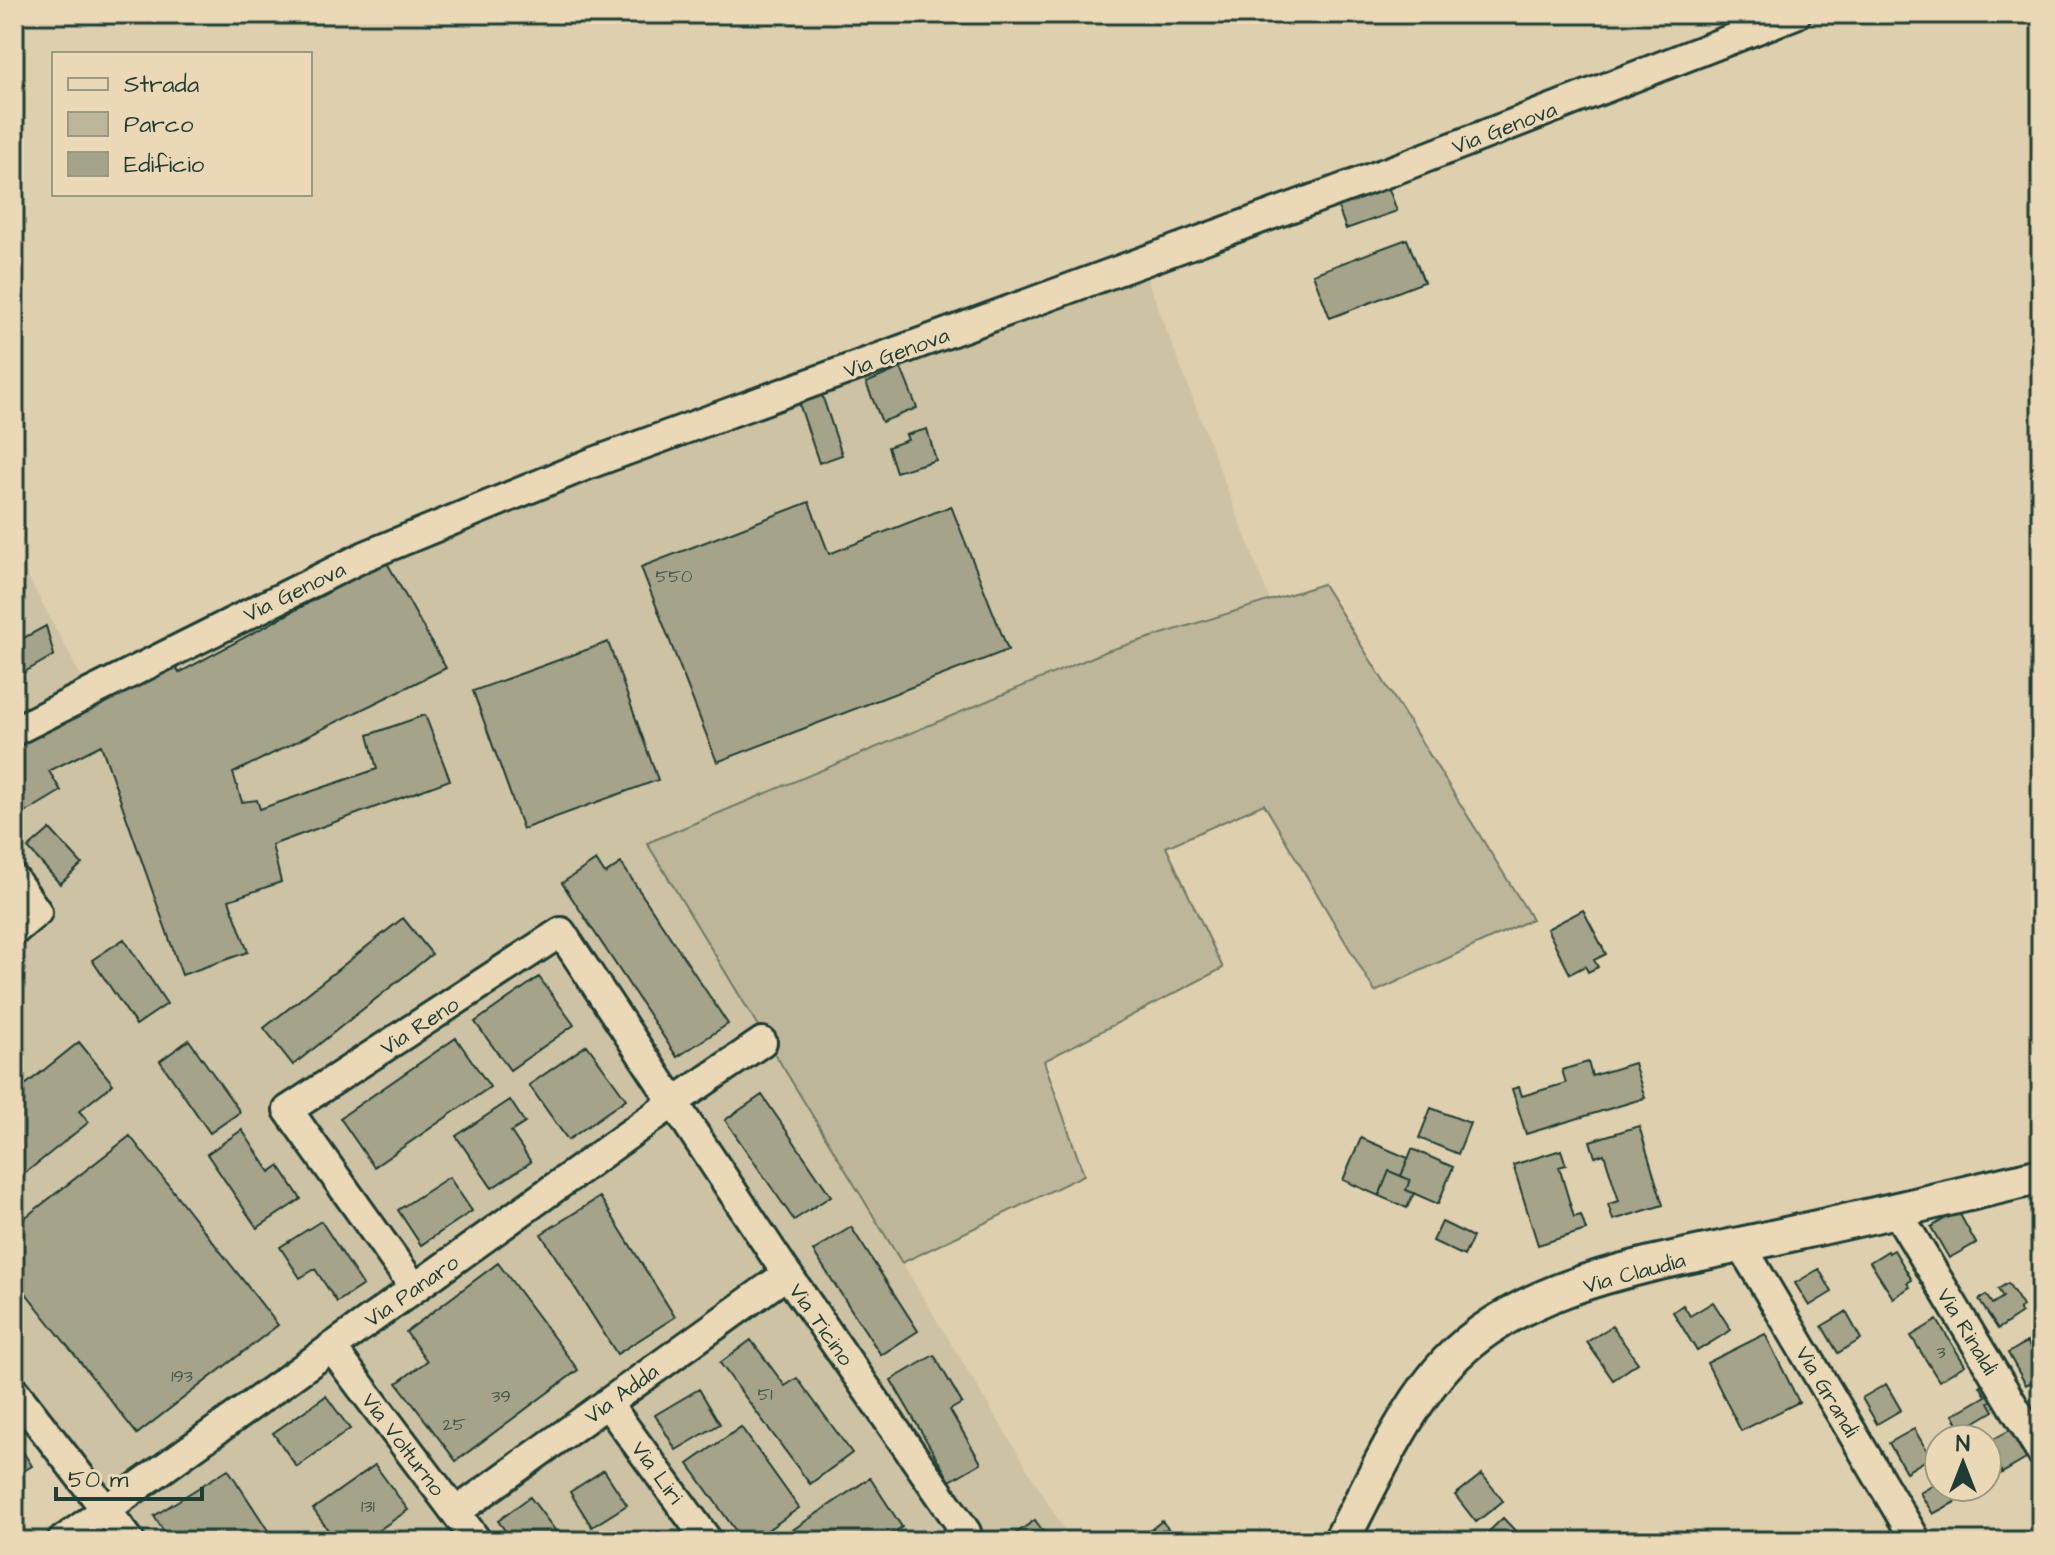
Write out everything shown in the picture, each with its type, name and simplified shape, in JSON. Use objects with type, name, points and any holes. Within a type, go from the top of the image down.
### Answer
[{"type":"main road","name":"Via Claudia","points":[[1341,1541],[1390,1447],[1439,1373],[1507,1315],[1580,1285],[1658,1263],[2041,1176]]},
{"type":"street","name":"Via Genova","points":[[14,731],[365,556],[589,464],[1399,168],[1796,14]]},
{"type":"street","points":[[14,879],[37,912],[14,931]]},
{"type":"street","name":"Via Reno","points":[[414,1287],[288,1110],[561,932],[674,1102]]},
{"type":"street","name":"Via Panaro","points":[[62,1541],[108,1511],[414,1287],[762,1042]]},
{"type":"street","name":"Via Ticino","points":[[674,1102],[787,1274],[966,1532],[954,1541]]},
{"type":"street","name":"Via Rinaldi","points":[[1896,1210],[2041,1452]]},
{"type":"street","name":"Via Grandi","points":[[1741,1245],[1914,1537]]},
{"type":"street","name":"Via Adda","points":[[456,1512],[787,1274]]},
{"type":"street","name":"Via Volturno","points":[[331,1347],[477,1541]]},
{"type":"street","points":[[14,1391],[130,1541]]},
{"type":"street","name":"Via Liri","points":[[607,1403],[708,1541]]},
{"type":"shaded area","points":[[1135,247],[1270,601],[1107,651],[647,843],[1071,1541],[135,1541],[14,1379],[14,886],[22,878],[14,865],[14,564],[19,560],[82,678],[407,523]]},
{"type":"green space","points":[[1323,584],[1532,919],[1375,992],[1264,804],[1166,847],[1223,968],[1044,1061],[1084,1175],[902,1263],[647,843],[1107,651]]},
{"type":"building","points":[[1386,181],[1397,211],[1346,229],[1335,199]]},
{"type":"building","points":[[1407,239],[1424,282],[1330,318],[1313,274]]},
{"type":"building","points":[[901,368],[917,408],[882,422],[866,383]]},
{"type":"building","points":[[821,392],[842,455],[819,463],[798,400]]},
{"type":"building","points":[[927,429],[936,460],[896,472],[888,447],[908,440],[906,435]]},
{"type":"building","points":[[809,502],[829,554],[951,506],[1008,650],[717,762],[641,567]]},
{"type":"building","points":[[386,561],[446,668],[233,773],[242,802],[257,800],[260,809],[377,769],[368,735],[425,715],[450,780],[272,845],[281,882],[229,900],[248,952],[182,975],[101,745],[49,771],[61,791],[16,818],[14,743],[171,657],[179,673]]},
{"type":"building","points":[[46,626],[54,655],[14,678],[14,643]]},
{"type":"building","points":[[608,642],[658,780],[523,829],[473,691]]},
{"type":"building","points":[[50,829],[82,864],[60,884],[28,848]]},
{"type":"building","points":[[596,860],[605,874],[621,863],[728,1024],[677,1057],[562,883]]},
{"type":"building","points":[[1583,910],[1606,954],[1594,960],[1598,967],[1588,972],[1585,966],[1570,974],[1547,929]]},
{"type":"building","points":[[403,918],[432,954],[293,1065],[264,1028]]},
{"type":"building","points":[[124,939],[167,1004],[136,1025],[92,960]]},
{"type":"building","points":[[539,977],[574,1025],[510,1070],[475,1022]]},
{"type":"building","points":[[456,1038],[490,1087],[374,1167],[340,1118]]},
{"type":"building","points":[[189,1040],[240,1112],[210,1133],[160,1061]]},
{"type":"building","points":[[79,1042],[113,1084],[79,1111],[89,1122],[14,1182],[14,1094]]},
{"type":"building","points":[[587,1045],[626,1099],[568,1140],[529,1085]]},
{"type":"building","points":[[1588,1062],[1592,1076],[1634,1063],[1645,1098],[1526,1134],[1512,1089],[1519,1087],[1522,1096],[1566,1083],[1562,1070]]},
{"type":"building","points":[[762,1095],[831,1196],[794,1220],[725,1120]]},
{"type":"building","points":[[510,1100],[525,1123],[511,1132],[531,1162],[492,1188],[456,1136]]},
{"type":"building","points":[[1431,1108],[1470,1123],[1458,1154],[1419,1138]]},
{"type":"building","points":[[1639,1126],[1663,1205],[1613,1220],[1608,1204],[1619,1201],[1604,1154],[1595,1157],[1590,1141]]},
{"type":"building","points":[[242,1130],[270,1172],[279,1166],[301,1199],[257,1228],[207,1154]]},
{"type":"building","points":[[130,1136],[278,1325],[137,1434],[14,1278],[14,1226]]},
{"type":"building","points":[[1361,1138],[1408,1158],[1401,1176],[1389,1171],[1379,1196],[1343,1180]]},
{"type":"building","points":[[1412,1149],[1453,1167],[1438,1204],[1406,1190],[1410,1180],[1401,1176]]},
{"type":"building","points":[[1561,1150],[1566,1165],[1559,1167],[1574,1217],[1581,1215],[1586,1230],[1538,1245],[1513,1165]]},
{"type":"building","points":[[1389,1171],[1410,1180],[1406,1190],[1414,1193],[1407,1208],[1379,1196]]},
{"type":"building","points":[[449,1177],[472,1211],[421,1245],[398,1210]]},
{"type":"building","points":[[600,1197],[675,1317],[617,1354],[541,1234]]},
{"type":"building","points":[[1958,1211],[1976,1243],[1949,1258],[1931,1227]]},
{"type":"building","points":[[321,1221],[363,1285],[337,1302],[315,1269],[300,1278],[280,1247]]},
{"type":"building","points":[[1442,1222],[1473,1237],[1464,1256],[1433,1241]]},
{"type":"building","points":[[851,1227],[918,1331],[881,1355],[813,1251]]},
{"type":"building","points":[[1894,1250],[1912,1280],[1907,1283],[1910,1287],[1893,1298],[1870,1262]]},
{"type":"building","points":[[498,1263],[578,1370],[456,1461],[397,1383],[427,1361],[406,1332]]},
{"type":"building","points":[[1819,1269],[1832,1292],[1809,1306],[1795,1283]]},
{"type":"building","points":[[2008,1283],[2023,1306],[2019,1309],[2022,1313],[1998,1329],[1979,1300],[1986,1295],[1992,1304],[2003,1297],[1998,1289]]},
{"type":"building","points":[[1713,1302],[1731,1330],[1697,1351],[1673,1312],[1683,1305],[1690,1316]]},
{"type":"building","points":[[1846,1312],[1861,1339],[1838,1353],[1822,1326]]},
{"type":"building","points":[[1937,1320],[1965,1365],[1939,1381],[1911,1336]]},
{"type":"building","points":[[1612,1326],[1638,1363],[1613,1380],[1587,1342]]},
{"type":"building","points":[[1765,1334],[1799,1402],[1741,1431],[1707,1363]]},
{"type":"building","points":[[751,1340],[785,1386],[797,1378],[852,1453],[810,1484],[720,1363]]},
{"type":"building","points":[[2027,1342],[2041,1368],[2041,1377],[2026,1385],[2008,1353]]},
{"type":"building","points":[[934,1355],[962,1403],[950,1410],[981,1463],[950,1481],[891,1380]]},
{"type":"building","points":[[1988,1381],[1997,1397],[1989,1402],[1994,1411],[1974,1423],[1958,1423],[1953,1415],[1986,1396],[1980,1386]]},
{"type":"building","points":[[1886,1384],[1901,1410],[1877,1424],[1862,1398]]},
{"type":"building","points":[[699,1389],[720,1424],[676,1450],[655,1415]]},
{"type":"building","points":[[326,1396],[350,1429],[297,1467],[273,1433]]},
{"type":"building","points":[[741,1427],[799,1508],[752,1541],[743,1541],[688,1464]]},
{"type":"building","points":[[1914,1429],[1923,1444],[1923,1462],[1906,1472],[1889,1443]]},
{"type":"building","points":[[2010,1430],[2026,1459],[2003,1472],[2003,1434]]},
{"type":"building","points":[[14,1438],[32,1466],[14,1477]]},
{"type":"building","points":[[375,1465],[408,1510],[379,1530],[387,1541],[336,1541],[313,1509]]},
{"type":"building","points":[[228,1469],[275,1541],[170,1541],[154,1516]]},
{"type":"building","points":[[604,1470],[627,1505],[592,1527],[570,1492]]},
{"type":"building","points":[[1482,1474],[1503,1501],[1476,1522],[1455,1495]]},
{"type":"building","points":[[870,1478],[902,1527],[881,1541],[776,1541]]},
{"type":"building","points":[[530,1497],[561,1538],[557,1541],[513,1541],[498,1521]]},
{"type":"building","points":[[1926,1503],[1953,1503],[1933,1514]]},
{"type":"building","points":[[1503,1518],[1525,1541],[1487,1541],[1483,1537]]},
{"type":"building","points":[[1035,1520],[1050,1541],[1005,1541]]},
{"type":"building","points":[[1162,1521],[1178,1541],[1136,1541]]}]
